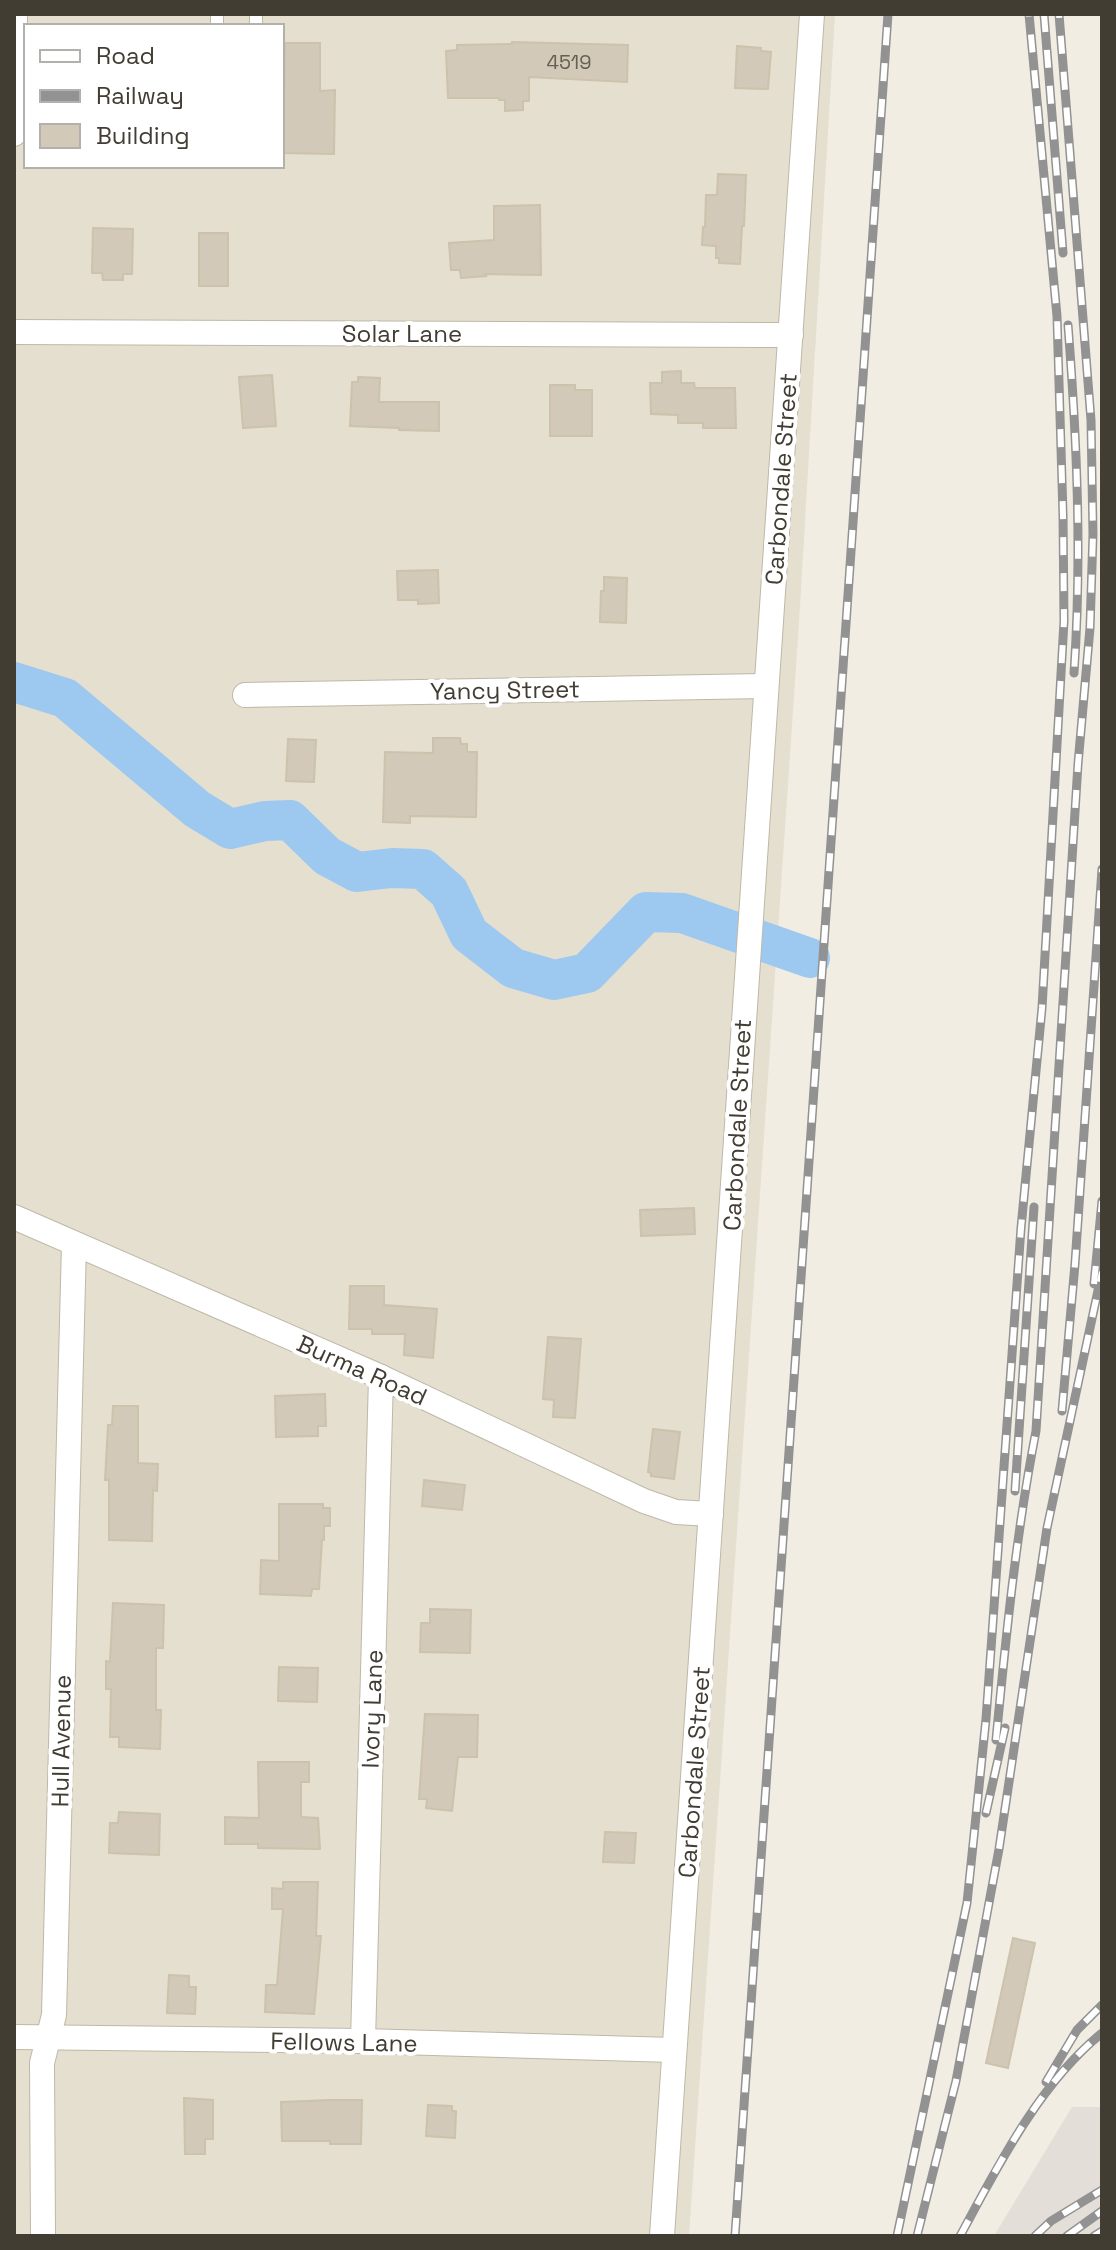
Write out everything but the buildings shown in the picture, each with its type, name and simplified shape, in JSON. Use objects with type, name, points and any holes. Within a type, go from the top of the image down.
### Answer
[{"type":"street","points":[[14,134],[15,14]]},
{"type":"street","name":"Carbondale Street","points":[[662,2236],[812,14]]},
{"type":"street","name":"Solar Lane","points":[[14,332],[791,335]]},
{"type":"street","name":"Yancy Street","points":[[245,695],[765,686]]},
{"type":"street","name":"Burma Road","points":[[14,1217],[381,1377],[644,1501],[676,1512],[711,1514]]},
{"type":"street","name":"Hull Avenue","points":[[43,2236],[42,2063],[54,2015],[74,1244]]},
{"type":"street","name":"Ivory Lane","points":[[363,2041],[381,1377]]},
{"type":"street","name":"Fellows Lane","points":[[14,2037],[363,2041],[673,2050]]},
{"type":"shaded area","points":[[14,14],[835,14],[799,623],[689,2236],[14,2236]]},
{"type":"shaded area","points":[[1072,2107],[1102,2107],[1102,2236],[994,2236]]},
{"type":"waterway","points":[[14,682],[65,698],[197,809],[230,829],[265,821],[290,820],[327,856],[357,872],[392,868],[423,869],[449,892],[469,934],[513,968],[554,980],[587,973],[646,912],[682,913],[810,958]]},
{"type":"railway","points":[[735,2236],[888,14]]},
{"type":"railway","points":[[897,2236],[967,1903],[986,1719],[1021,1228],[1042,1008],[1064,621],[1063,515],[1057,316],[1029,14]]},
{"type":"railway","points":[[1044,14],[1063,253]]},
{"type":"railway","points":[[996,1740],[1017,1547],[1036,1431],[1078,764],[1090,628],[1093,534],[1091,420],[1059,14]]},
{"type":"railway","points":[[1068,325],[1077,499],[1078,586],[1074,673]]},
{"type":"railway","points":[[1062,1411],[1102,869]]},
{"type":"railway","points":[[1094,1284],[1102,1201]]},
{"type":"railway","points":[[1015,1491],[1034,1207]]},
{"type":"railway","points":[[917,2236],[956,2081],[999,1849],[1047,1528],[1102,1272]]},
{"type":"railway","points":[[986,1813],[1005,1728]]},
{"type":"railway","points":[[1046,2082],[1077,2030],[1102,2005]]},
{"type":"railway","points":[[960,2236],[1005,2154],[1039,2101],[1079,2053],[1102,2033]]},
{"type":"railway","points":[[1035,2236],[1051,2221],[1102,2190]]},
{"type":"railway","points":[[1067,2236],[1102,2211]]},
{"type":"railway","points":[[1094,2236],[1102,2231]]}]
